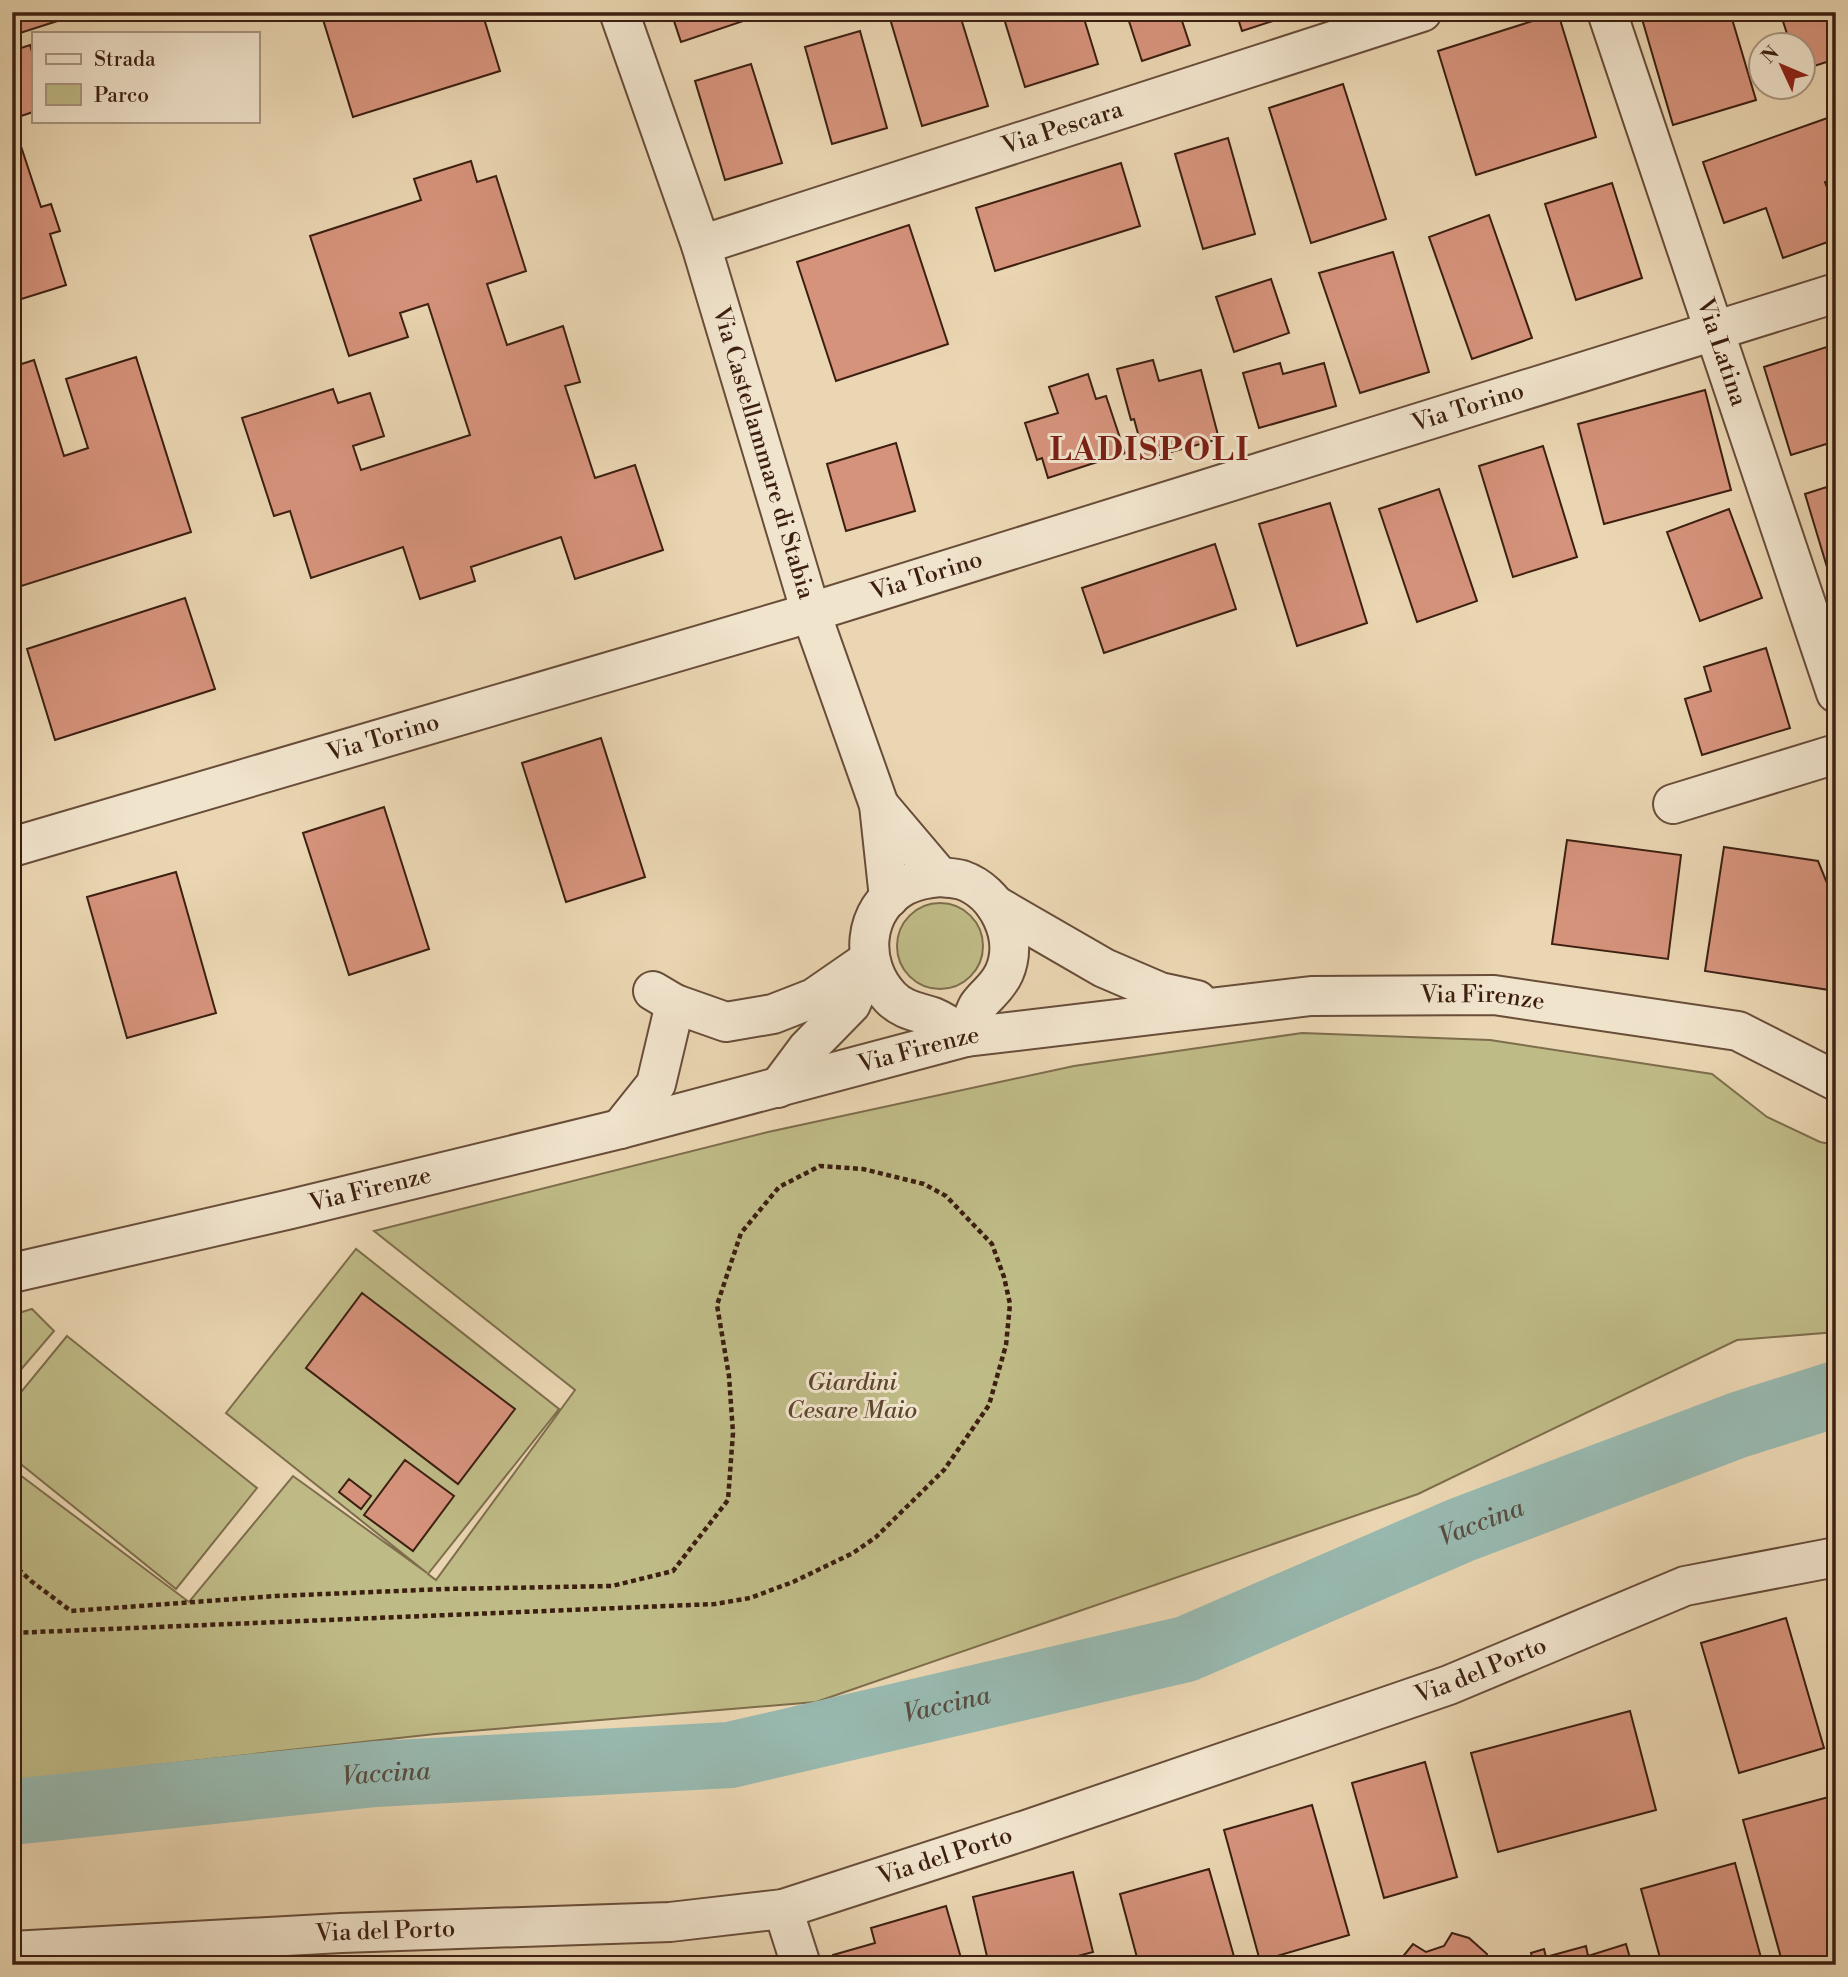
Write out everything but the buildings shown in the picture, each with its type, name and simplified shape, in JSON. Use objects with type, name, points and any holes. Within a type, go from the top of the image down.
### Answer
[{"type":"street","name":"Via Castellammare di Stabia","points":[[620,12],[702,244],[811,612],[879,805],[889,898]]},
{"type":"street","name":"Via Pescara","points":[[702,244],[1422,12]]},
{"type":"street","name":"Via Latina","points":[[1607,12],[1836,693]]},
{"type":"street","name":"Via Torino","points":[[12,847],[811,612],[1836,293]]},
{"type":"street","points":[[1673,804],[1836,754]]},
{"type":"street","points":[[879,805],[940,877]]},
{"type":"street","points":[[995,905],[1006,925],[1008,936],[1006,970],[995,990],[978,1005],[966,1037],[935,1018],[912,1012],[892,1000],[877,982],[869,960],[869,937],[876,916],[889,898],[904,886],[921,879],[940,877],[961,880],[980,890],[995,905],[1104,968],[1160,992],[1223,1006]]},
{"type":"street","points":[[620,1129],[656,1084],[664,998],[726,1022],[773,1014],[814,998],[869,960]]},
{"type":"street","points":[[778,1088],[807,1049],[851,1004],[869,960]]},
{"type":"street","name":"Via Firenze","points":[[12,1273],[620,1129],[966,1037],[1311,996],[1494,995],[1738,1031],[1836,1081]]},
{"type":"street","points":[[1738,1031],[1836,1050]]},
{"type":"street","name":"Via del Porto","points":[[12,1951],[58,1957],[341,1933],[670,1922],[783,1909],[1026,1830],[1449,1685],[1685,1586],[1836,1557]]},
{"type":"street","points":[[783,1909],[801,1965]]},
{"type":"path","points":[[12,1563],[71,1611],[276,1596],[612,1586],[673,1571],[728,1500],[733,1433],[729,1376],[718,1305],[741,1233],[779,1187],[820,1166],[881,1172],[924,1184],[946,1196],[992,1244],[1004,1277],[1010,1304],[1006,1345],[989,1405],[944,1470],[876,1538],[853,1553],[793,1582],[750,1598],[715,1604],[12,1633]]},
{"type":"green space","points":[[940,903],[957,906],[971,915],[980,929],[983,946],[980,963],[971,977],[957,986],[940,989],[923,986],[909,977],[900,963],[897,946],[900,929],[909,915],[923,906]]},
{"type":"green space","name":"Giardini Cesare Maio","points":[[1302,1033],[1490,1040],[1712,1074],[1767,1117],[1820,1142],[1836,1145],[1836,1332],[1737,1340],[1418,1494],[816,1702],[435,1734],[12,1781],[12,1469],[189,1602],[293,1476],[427,1573],[226,1413],[356,1249],[559,1409],[428,1574],[436,1580],[575,1390],[374,1231],[768,1132],[1074,1066]],"holes":[[[363,1294],[458,1484],[306,1368]]]},
{"type":"green space","points":[[32,1309],[54,1331],[12,1380],[12,1315]]},
{"type":"green space","points":[[67,1336],[257,1488],[176,1589],[12,1457],[12,1403]]},
{"type":"waterway","name":"Vaccina","points":[[12,1812],[375,1774],[730,1755],[1186,1649],[1461,1530],[1738,1425],[1836,1394]]},
{"type":"district","name":"LADISPOLI","points":[[1150,450]]}]
